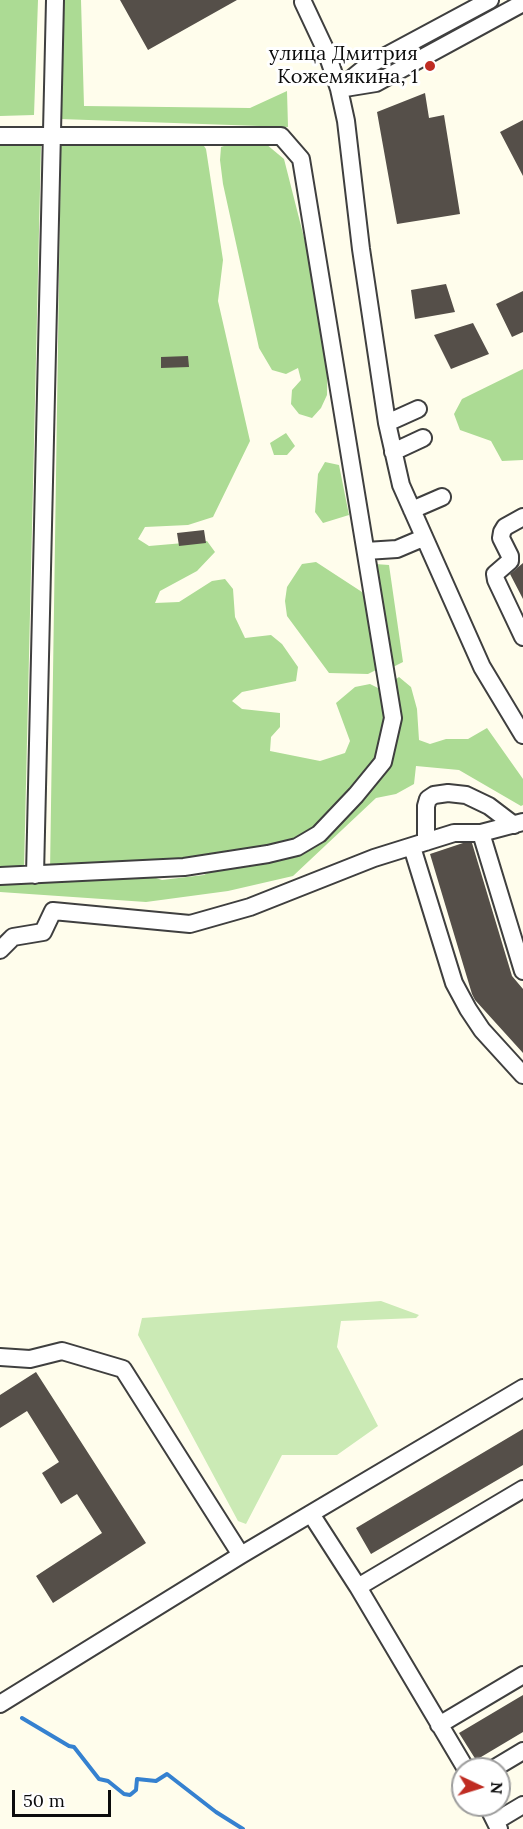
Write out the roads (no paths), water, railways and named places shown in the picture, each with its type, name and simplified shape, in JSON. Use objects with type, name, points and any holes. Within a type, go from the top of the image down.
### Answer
[{"type":"street","points":[[35,875],[55,0]]},
{"type":"street","points":[[339,89],[367,66],[490,0]]},
{"type":"street","points":[[303,2],[326,51],[339,89],[346,122],[361,249],[387,423],[401,486],[482,667],[523,735]]},
{"type":"street","points":[[339,89],[376,83],[523,3]]},
{"type":"street","points":[[0,136],[281,136],[301,159],[393,718],[382,762],[356,795],[319,834],[297,847],[195,866],[0,876]]},
{"type":"street","points":[[387,423],[418,409]]},
{"type":"street","points":[[393,452],[423,438]]},
{"type":"street","points":[[412,510],[442,497]]},
{"type":"street","points":[[522,631],[495,574],[510,561],[510,555],[501,538],[502,532],[505,526],[523,517]]},
{"type":"street","points":[[366,551],[397,549],[423,538]]},
{"type":"street","points":[[518,824],[466,795],[448,793],[434,795],[428,799],[419,844],[454,983],[482,1030],[523,1075]]},
{"type":"street","points":[[0,950],[13,937],[43,932],[53,911],[190,924],[250,907],[374,858],[454,833],[481,833],[518,824]]},
{"type":"street","points":[[481,833],[523,971]]},
{"type":"street","points":[[0,1357],[30,1359],[62,1351],[123,1369],[241,1555]]},
{"type":"street","points":[[0,1704],[241,1555],[523,1388]]},
{"type":"street","points":[[358,1587],[523,1489]]},
{"type":"street","points":[[311,1514],[358,1587],[458,1757]]},
{"type":"street","points":[[439,1725],[523,1675]]},
{"type":"street","points":[[498,1825],[523,1804]]},
{"type":"waterway","points":[[22,1718],[74,1747],[99,1779],[108,1781],[124,1794],[130,1795],[136,1790],[137,1779],[156,1781],[167,1774],[216,1812],[243,1829]]},
{"type":"place","name":"улица Дмитрия Кожемякина, 1","points":[[430,66]]}]
